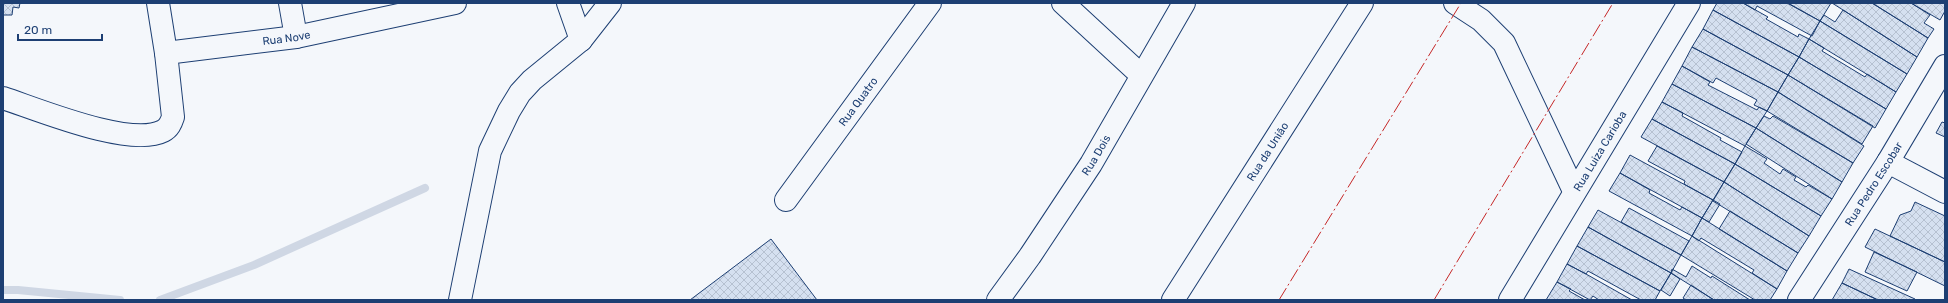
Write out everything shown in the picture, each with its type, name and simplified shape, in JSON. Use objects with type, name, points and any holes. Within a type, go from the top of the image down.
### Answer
[{"type":"street","points":[[3,98],[56,117],[110,132],[141,135],[155,134],[164,131],[171,125],[174,117],[158,3]]},
{"type":"street","points":[[290,3],[296,37]]},
{"type":"street","name":"Rua Nove","points":[[166,53],[296,37],[455,3]]},
{"type":"street","points":[[568,3],[581,40]]},
{"type":"street","points":[[460,300],[490,151],[506,118],[520,93],[532,80],[581,40],[610,3]]},
{"type":"street","name":"Rua Quatro","points":[[786,200],[930,3]]},
{"type":"street","points":[[1063,3],[1141,75]]},
{"type":"street","name":"Rua Dois","points":[[998,300],[1030,256],[1091,164],[1141,75],[1184,3]]},
{"type":"street","name":"Rua da União","points":[[1173,300],[1362,3]]},
{"type":"street","points":[[1455,3],[1481,20],[1504,43],[1574,191]]},
{"type":"street","name":"Rua Luiza Carioba","points":[[1510,300],[1574,191],[1689,3]]},
{"type":"street","name":"Rua Pedro Escobar","points":[[1799,300],[1888,162],[1945,66]]},
{"type":"street","points":[[1888,162],[1945,192]]},
{"type":"building","points":[[3,3],[20,3],[19,8],[13,7],[12,15],[3,15]]},
{"type":"building","points":[[1717,3],[1743,3],[1768,17],[1766,19],[1798,37],[1799,34],[1809,39],[1799,57],[1713,10]]},
{"type":"building","points":[[1743,3],[1788,3],[1820,21],[1812,36],[1757,6],[1755,10]]},
{"type":"building","points":[[1787,3],[1831,3],[1820,21]]},
{"type":"building","points":[[1832,3],[1872,3],[1928,38],[1917,57]]},
{"type":"building","points":[[1872,3],[1911,3],[1930,15],[1924,23],[1934,29],[1928,38]]},
{"type":"building","points":[[1911,3],[1945,3],[1945,11],[1940,20]]},
{"type":"building","points":[[1713,10],[1799,57],[1788,75],[1703,29]]},
{"type":"building","points":[[1843,10],[1917,57],[1907,74],[1820,21],[1824,15],[1835,22]]},
{"type":"building","points":[[1820,21],[1907,74],[1896,92],[1809,39]]},
{"type":"building","points":[[1703,29],[1788,75],[1778,92],[1692,47]]},
{"type":"building","points":[[1809,39],[1824,48],[1822,51],[1865,77],[1867,74],[1896,92],[1886,109],[1799,57]]},
{"type":"building","points":[[1692,47],[1778,92],[1767,111],[1754,105],[1757,100],[1716,78],[1713,83],[1682,66]]},
{"type":"building","points":[[1799,57],[1886,109],[1875,128],[1788,75]]},
{"type":"building","points":[[1682,66],[1710,82],[1708,85],[1757,110],[1759,107],[1767,111],[1756,128],[1672,84]]},
{"type":"building","points":[[1788,75],[1873,126],[1862,144],[1778,92]]},
{"type":"building","points":[[1672,84],[1756,128],[1745,146],[1662,102]]},
{"type":"building","points":[[1778,92],[1864,146],[1853,163],[1767,111]]},
{"type":"building","points":[[1662,102],[1683,113],[1682,116],[1721,138],[1720,140],[1742,152],[1735,164],[1652,119]]},
{"type":"building","points":[[1764,116],[1770,119],[1773,116],[1853,163],[1842,182],[1756,128]]},
{"type":"building","points":[[1652,119],[1735,164],[1724,182],[1641,137]]},
{"type":"building","points":[[1942,122],[1945,123],[1945,137],[1936,133]]},
{"type":"building","points":[[1756,128],[1842,182],[1832,199],[1746,144]]},
{"type":"building","points":[[1657,146],[1724,182],[1713,200],[1684,184],[1685,181],[1648,161]]},
{"type":"building","points":[[1745,146],[1767,159],[1764,163],[1780,174],[1783,169],[1796,177],[1794,180],[1806,187],[1808,185],[1832,199],[1821,216],[1735,164]]},
{"type":"building","points":[[1630,155],[1713,200],[1702,218],[1620,173]]},
{"type":"building","points":[[1735,164],[1821,216],[1809,236],[1724,182]]},
{"type":"building","points":[[1620,173],[1650,190],[1649,193],[1680,210],[1682,207],[1702,218],[1692,236],[1609,191]]},
{"type":"building","points":[[1724,182],[1809,236],[1798,253],[1713,201]]},
{"type":"building","points":[[1713,200],[1720,204],[1709,222],[1702,218]]},
{"type":"building","points":[[1915,202],[1945,216],[1945,262],[1890,236],[1900,215],[1911,211]]},
{"type":"building","points":[[1629,208],[1689,241],[1681,255],[1621,222]]},
{"type":"building","points":[[1598,210],[1681,255],[1671,273],[1588,227]]},
{"type":"building","points":[[1730,211],[1798,253],[1787,271],[1719,229]]},
{"type":"building","points":[[1702,218],[1787,271],[1777,289],[1752,273],[1754,270],[1701,238],[1699,241],[1692,236]]},
{"type":"building","points":[[1588,227],[1671,273],[1660,291],[1577,246]]},
{"type":"building","points":[[1875,229],[1945,262],[1945,286],[1865,247]]},
{"type":"building","points":[[1692,236],[1777,289],[1770,300],[1755,300],[1681,255]]},
{"type":"building","points":[[771,239],[817,300],[690,300]]},
{"type":"building","points":[[1577,246],[1660,291],[1655,300],[1641,300],[1588,271],[1586,274],[1567,264]]},
{"type":"building","points":[[1874,252],[1917,272],[1907,291],[1865,272]]},
{"type":"building","points":[[1567,264],[1632,300],[1599,300],[1593,296],[1590,300],[1557,282]]},
{"type":"building","points":[[1692,266],[1711,278],[1712,276],[1750,300],[1714,300],[1671,273],[1672,269],[1686,277]]},
{"type":"building","points":[[1849,269],[1916,300],[1878,300],[1842,283]]},
{"type":"building","points":[[1671,273],[1680,279],[1670,296],[1661,290]]},
{"type":"building","points":[[1557,282],[1571,289],[1569,291],[1585,300],[1546,300]]},
{"type":"building","points":[[1842,283],[1878,300],[1832,300]]},
{"type":"building","points":[[1691,285],[1714,300],[1686,300],[1683,298]]},
{"type":"waterway","points":[[160,300],[254,265],[425,188]]},
{"type":"waterway","points":[[3,290],[18,290],[120,300]]},
{"type":"power","points":[[1279,300],[1461,3]]},
{"type":"power","points":[[1434,300],[1613,3]]}]
